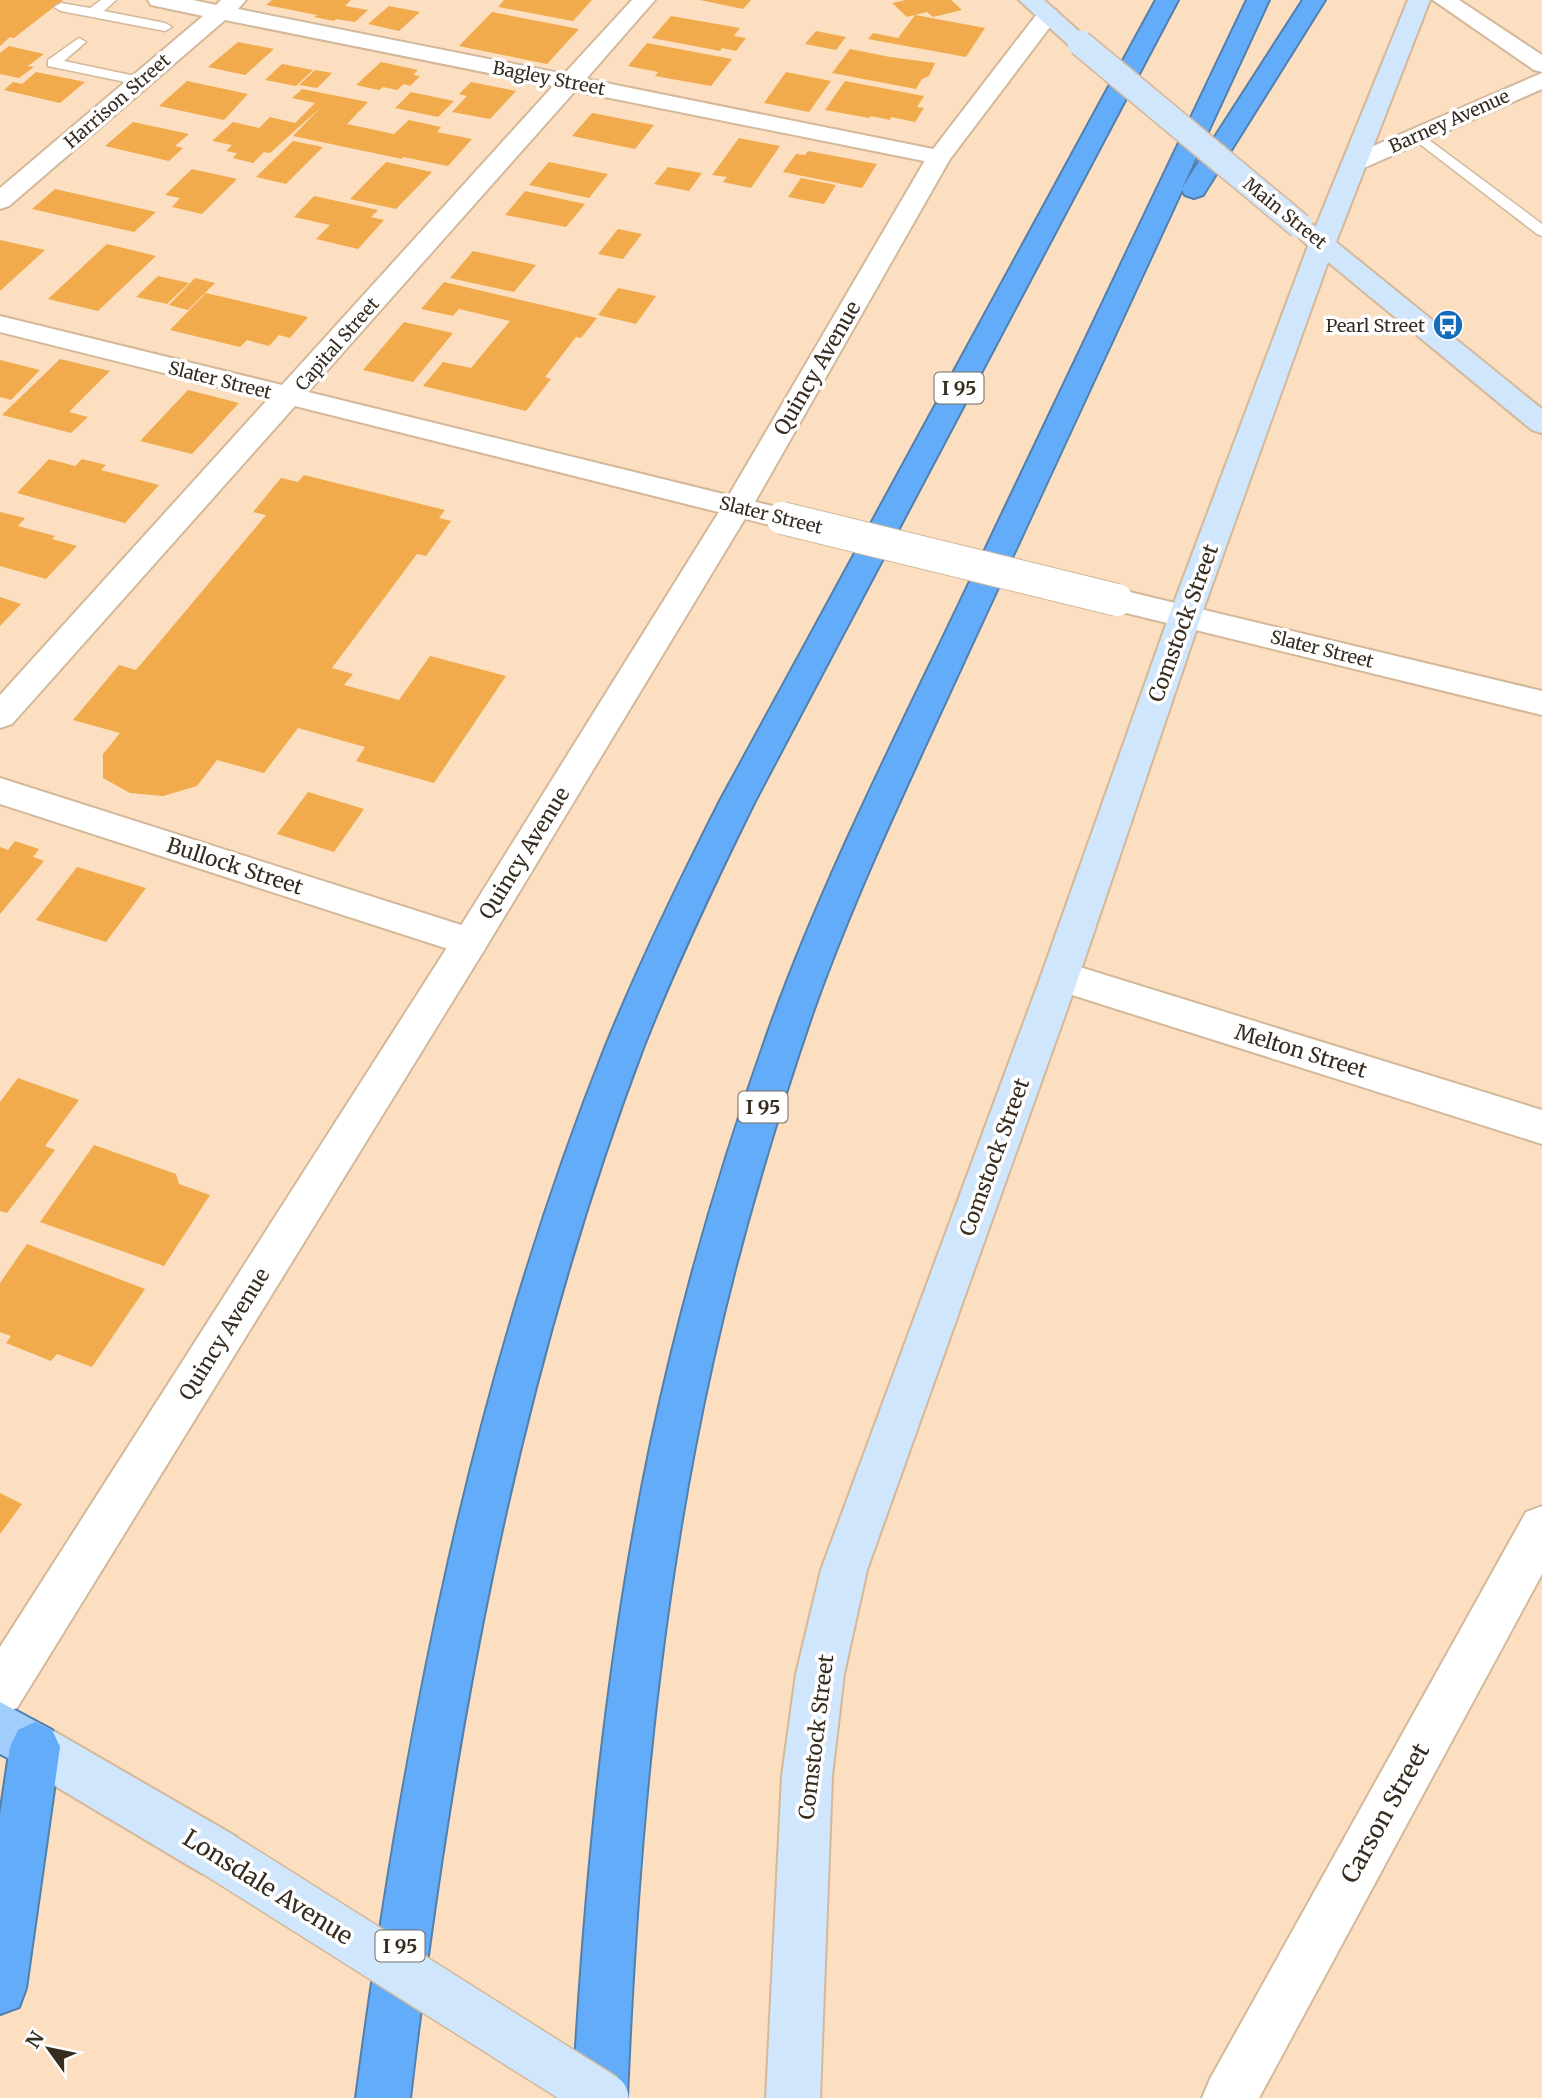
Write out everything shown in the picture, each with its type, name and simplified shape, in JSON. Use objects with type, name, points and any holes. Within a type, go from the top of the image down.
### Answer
[{"type":"highway","name":"I 95","points":[[383,2098],[400,1944],[444,1684],[471,1555],[498,1437],[525,1340],[592,1134],[659,965],[722,832],[1167,0]]},
{"type":"highway","name":"I 95","points":[[602,2098],[625,1778],[641,1645],[682,1403],[734,1206],[788,1030],[818,950],[876,816],[1258,0]]},
{"type":"highway","points":[[1100,340],[1314,0]]},
{"type":"highway","points":[[0,1988],[18,1736]]},
{"type":"main road","points":[[1311,235],[1357,162],[1419,0]]},
{"type":"main road","name":"Main Street","points":[[1039,8],[1542,424]]},
{"type":"main road","name":"Comstock Street","points":[[793,2098],[807,1776],[820,1674],[844,1570],[1060,976],[1185,616],[1311,235]]},
{"type":"main road","name":"Lonsdale Avenue","points":[[18,1736],[219,1855],[602,2098]]},
{"type":"street","name":"Bagley Street","points":[[159,0],[227,6],[568,82],[939,157]]},
{"type":"street","name":"Capital Street","points":[[0,716],[644,0]]},
{"type":"street","points":[[1444,0],[1542,65]]},
{"type":"street","name":"Harrison Street","points":[[0,201],[227,6]]},
{"type":"street","name":"Quincy Avenue","points":[[0,1691],[470,942],[737,507],[939,157],[1039,8]]},
{"type":"street","name":"Barney Avenue","points":[[1357,162],[1542,80]]},
{"type":"street","name":"Slater Street","points":[[0,324],[1542,703]]},
{"type":"street","name":"Bullock Street","points":[[0,791],[470,942]]},
{"type":"street","name":"Melton Street","points":[[1060,976],[1542,1127]]},
{"type":"street","name":"Carson Street","points":[[1229,2098],[1542,1528]]},
{"type":"lane","points":[[93,13],[109,0]]},
{"type":"lane","points":[[61,7],[166,27]]},
{"type":"lane","points":[[79,42],[53,63],[140,81]]},
{"type":"lane","points":[[1417,135],[1542,231]]},
{"type":"building","points":[[0,0],[63,0],[0,46]]},
{"type":"building","points":[[272,0],[351,0],[345,6],[368,10],[355,22],[334,21],[266,5]]},
{"type":"building","points":[[504,0],[592,0],[573,21],[498,7]]},
{"type":"building","points":[[700,0],[751,0],[743,9]]},
{"type":"building","points":[[906,0],[951,0],[962,10],[933,17],[927,12],[907,17],[892,3]]},
{"type":"building","points":[[389,6],[420,12],[399,31],[368,24]]},
{"type":"building","points":[[492,12],[579,29],[547,64],[459,46]]},
{"type":"building","points":[[915,15],[985,28],[966,57],[868,39],[873,33],[898,38]]},
{"type":"building","points":[[671,16],[740,28],[734,36],[746,38],[736,51],[722,48],[720,51],[652,38]]},
{"type":"building","points":[[816,31],[846,37],[836,50],[805,44]]},
{"type":"building","points":[[238,42],[274,49],[245,75],[208,67]]},
{"type":"building","points":[[647,43],[732,59],[711,86],[655,76],[658,72],[628,66]]},
{"type":"building","points":[[9,46],[44,54],[28,66],[34,67],[19,78],[0,74],[0,53]]},
{"type":"building","points":[[850,49],[935,63],[929,76],[922,79],[916,89],[832,73]]},
{"type":"building","points":[[381,62],[418,70],[413,75],[420,76],[410,86],[404,84],[397,90],[383,87],[379,90],[356,85]]},
{"type":"building","points":[[282,64],[313,70],[296,86],[265,80]]},
{"type":"building","points":[[315,70],[332,73],[317,88],[299,85]]},
{"type":"building","points":[[36,72],[85,82],[60,103],[4,90],[13,82],[22,84]]},
{"type":"building","points":[[786,72],[831,81],[809,112],[764,103]]},
{"type":"building","points":[[187,81],[248,94],[224,120],[159,106]]},
{"type":"building","points":[[845,81],[924,96],[917,107],[924,108],[915,122],[891,117],[890,120],[871,116],[869,118],[825,110]]},
{"type":"building","points":[[471,82],[516,91],[490,119],[452,112],[467,96],[459,94]]},
{"type":"building","points":[[302,89],[368,102],[347,124],[394,134],[409,120],[441,127],[437,132],[472,139],[448,166],[293,136],[320,108],[270,153],[264,152],[253,163],[233,158],[237,153],[226,151],[232,145],[212,141],[233,122],[259,128],[270,117],[295,123],[315,103],[292,98]]},
{"type":"building","points":[[411,92],[454,101],[438,117],[395,108]]},
{"type":"building","points":[[592,113],[654,125],[635,149],[572,136]]},
{"type":"building","points":[[133,122],[189,134],[175,146],[183,148],[169,161],[105,146]]},
{"type":"building","points":[[739,138],[780,146],[751,188],[723,182],[727,177],[712,175]]},
{"type":"building","points":[[293,141],[323,147],[286,184],[256,177]]},
{"type":"building","points":[[808,151],[877,164],[862,188],[783,172],[796,154],[805,155]]},
{"type":"building","points":[[386,162],[432,172],[396,209],[350,199]]},
{"type":"building","points":[[549,162],[608,174],[589,198],[529,185]]},
{"type":"building","points":[[668,167],[702,173],[689,191],[654,184]]},
{"type":"building","points":[[192,169],[237,179],[202,214],[172,207],[180,198],[165,195]]},
{"type":"building","points":[[801,178],[836,185],[824,204],[788,197]]},
{"type":"building","points":[[55,189],[156,212],[134,232],[32,209]]},
{"type":"building","points":[[525,191],[585,204],[566,227],[505,215]]},
{"type":"building","points":[[314,196],[378,210],[371,217],[384,220],[358,249],[316,239],[330,225],[294,217]]},
{"type":"building","points":[[618,229],[642,234],[623,259],[598,254]]},
{"type":"building","points":[[0,240],[45,250],[0,291]]},
{"type":"building","points":[[107,244],[156,256],[98,311],[48,299]]},
{"type":"building","points":[[473,251],[536,265],[514,292],[450,278]]},
{"type":"building","points":[[158,276],[189,283],[167,304],[136,297]]},
{"type":"building","points":[[195,278],[215,283],[188,310],[169,305]]},
{"type":"building","points":[[444,282],[597,318],[581,338],[576,337],[545,377],[551,379],[526,411],[423,386],[443,362],[471,368],[510,321],[459,309],[453,316],[421,309]]},
{"type":"building","points":[[618,288],[656,296],[636,324],[598,315]]},
{"type":"building","points":[[206,293],[308,317],[290,338],[279,335],[269,346],[247,340],[240,347],[170,330]]},
{"type":"building","points":[[404,322],[453,333],[413,382],[363,370]]},
{"type":"building","points":[[60,359],[110,371],[69,412],[88,417],[71,433],[2,415]]},
{"type":"building","points":[[0,360],[40,370],[11,400],[0,397]]},
{"type":"building","points":[[188,390],[239,403],[192,454],[140,441]]},
{"type":"building","points":[[49,459],[75,466],[82,459],[106,465],[101,470],[159,485],[125,523],[17,493]]},
{"type":"building","points":[[304,475],[445,510],[439,518],[451,521],[426,556],[417,554],[332,668],[353,674],[344,685],[399,700],[430,656],[506,676],[434,783],[356,761],[365,747],[298,728],[264,773],[217,760],[197,786],[163,796],[130,793],[103,778],[103,754],[120,733],[73,720],[119,665],[136,670],[266,515],[253,512],[281,478],[298,482]]},
{"type":"building","points":[[0,512],[25,518],[18,526],[55,536],[52,539],[77,546],[46,579],[0,566]]},
{"type":"building","points":[[0,597],[21,604],[0,626]]},
{"type":"building","points":[[308,792],[364,809],[334,852],[277,834]]},
{"type":"building","points":[[15,841],[39,849],[33,857],[44,861],[0,914],[0,847],[8,850]]},
{"type":"building","points":[[77,867],[146,888],[106,942],[36,920]]},
{"type":"building","points":[[18,1078],[79,1100],[45,1146],[55,1150],[7,1213],[0,1211],[0,1102]]},
{"type":"building","points":[[94,1145],[176,1174],[179,1184],[210,1195],[164,1266],[40,1222]]},
{"type":"building","points":[[27,1244],[145,1289],[92,1367],[57,1354],[51,1361],[6,1343],[11,1336],[0,1332],[0,1283]]},
{"type":"building","points":[[0,1493],[22,1504],[0,1534]]},
{"type":"place","name":"Pearl Street","points":[[1448,325]]}]
